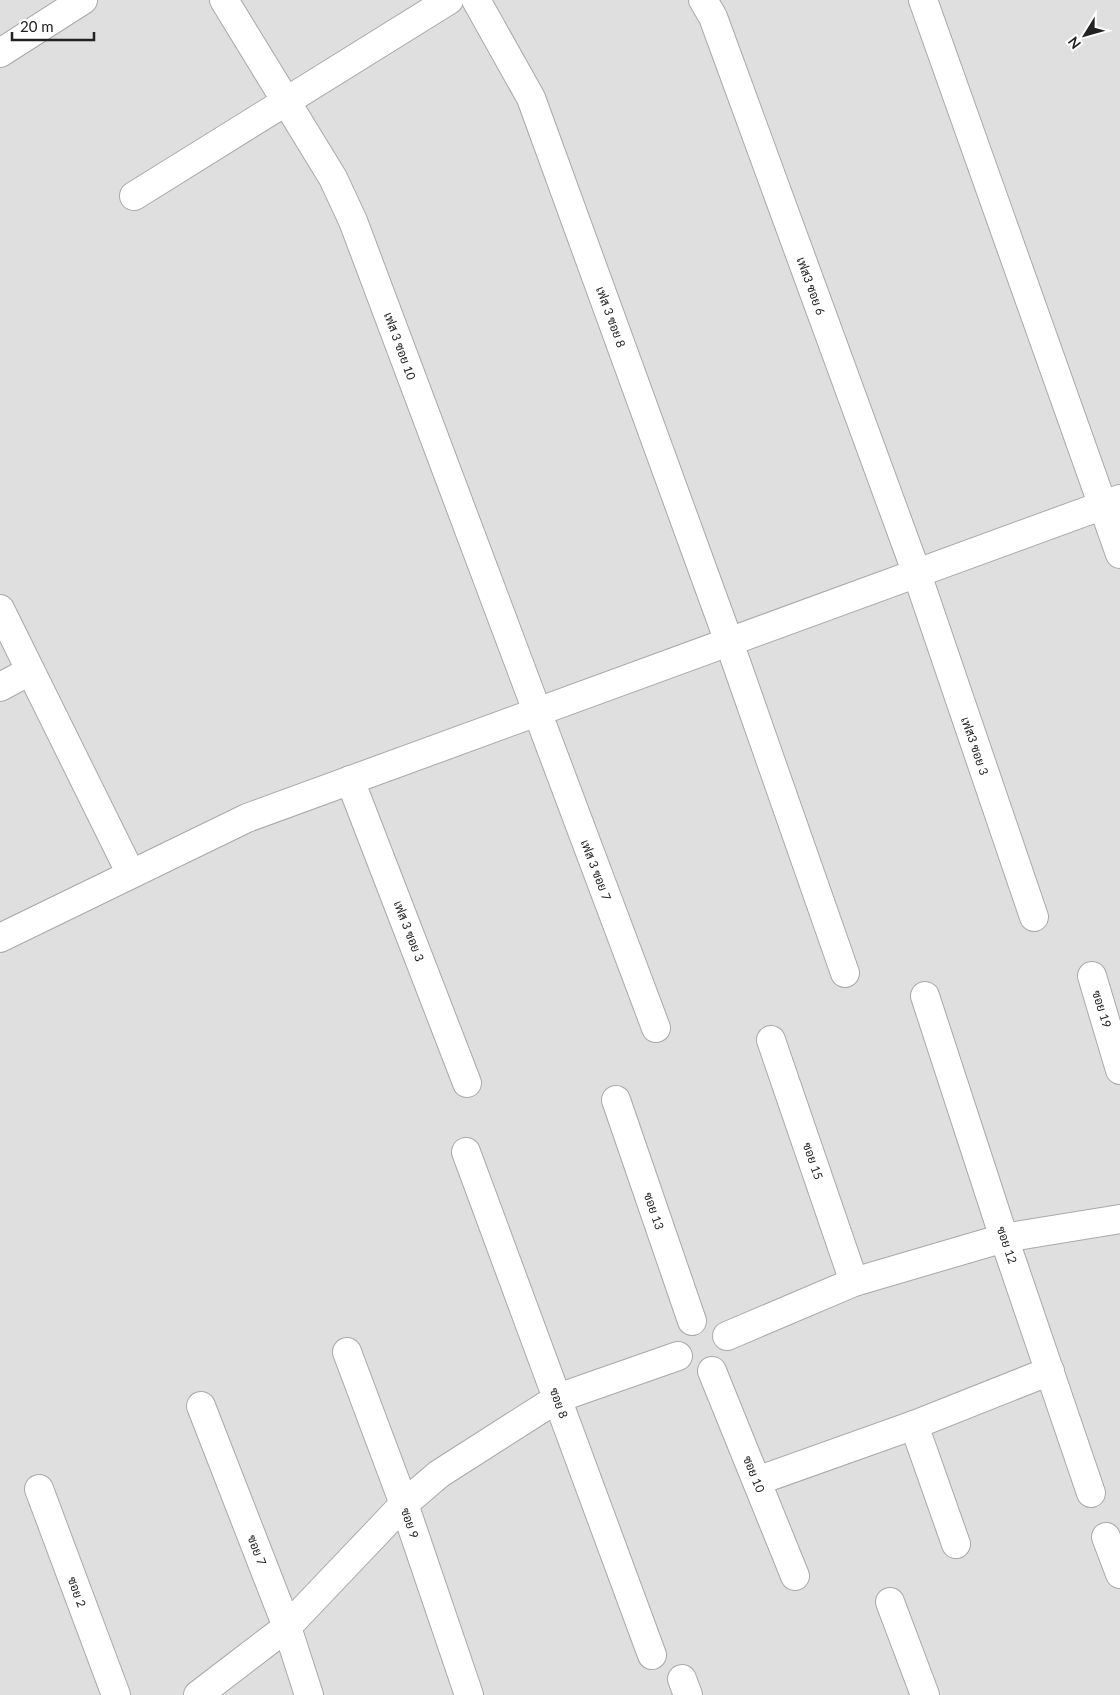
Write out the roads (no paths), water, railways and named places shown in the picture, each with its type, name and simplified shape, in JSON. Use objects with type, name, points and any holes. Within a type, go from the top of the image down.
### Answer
[{"type":"street","points":[[0,53],[83,0]]},
{"type":"street","name":"เฟส 3 ซอย 10","points":[[224,0],[333,178],[354,221],[536,712]]},
{"type":"street","points":[[134,196],[448,0]]},
{"type":"street","name":"เฟส 3 ซอย 8","points":[[476,0],[531,98],[729,642],[845,973]]},
{"type":"street","name":"เฟส3 ซอย 6","points":[[703,0],[713,17],[916,574]]},
{"type":"street","points":[[923,0],[1112,502],[1120,554]]},
{"type":"street","points":[[0,938],[246,818],[1112,502]]},
{"type":"street","name":"เฟส3 ซอย 3","points":[[916,574],[1034,918]]},
{"type":"street","points":[[0,609],[131,874]]},
{"type":"street","points":[[0,687],[30,671]]},
{"type":"street","name":"เฟส 3 ซอย 7","points":[[536,712],[656,1028]]},
{"type":"street","name":"เฟส 3 ซอย 3","points":[[350,780],[467,1083]]},
{"type":"street","name":"ซอย 19","points":[[1092,976],[1120,1070]]},
{"type":"street","name":"ซอย 12","points":[[925,996],[1004,1238],[1091,1493]]},
{"type":"street","name":"ซอย 15","points":[[771,1040],[854,1282]]},
{"type":"street","name":"ซอย 13","points":[[616,1100],[692,1322]]},
{"type":"street","name":"ซอย 8","points":[[466,1152],[652,1655]]},
{"type":"street","points":[[727,1336],[854,1282],[1004,1238],[1120,1219]]},
{"type":"street","points":[[692,1322],[712,1322],[727,1336],[727,1357],[712,1371],[692,1371],[678,1356],[678,1336],[692,1322]]},
{"type":"street","name":"ซอย 9","points":[[347,1352],[404,1504],[469,1695]]},
{"type":"street","points":[[198,1695],[287,1627],[404,1504],[439,1474],[558,1398],[678,1356]]},
{"type":"street","name":"ซอย 10","points":[[712,1371],[795,1576]]},
{"type":"street","points":[[756,1481],[914,1425],[1050,1372]]},
{"type":"street","name":"ซอย 7","points":[[200,1406],[287,1627],[309,1695]]},
{"type":"street","points":[[914,1425],[956,1544]]},
{"type":"street","name":"ซอย 2","points":[[39,1489],[116,1695]]},
{"type":"street","points":[[1106,1537],[1120,1574]]},
{"type":"street","points":[[890,1602],[925,1695]]}]
